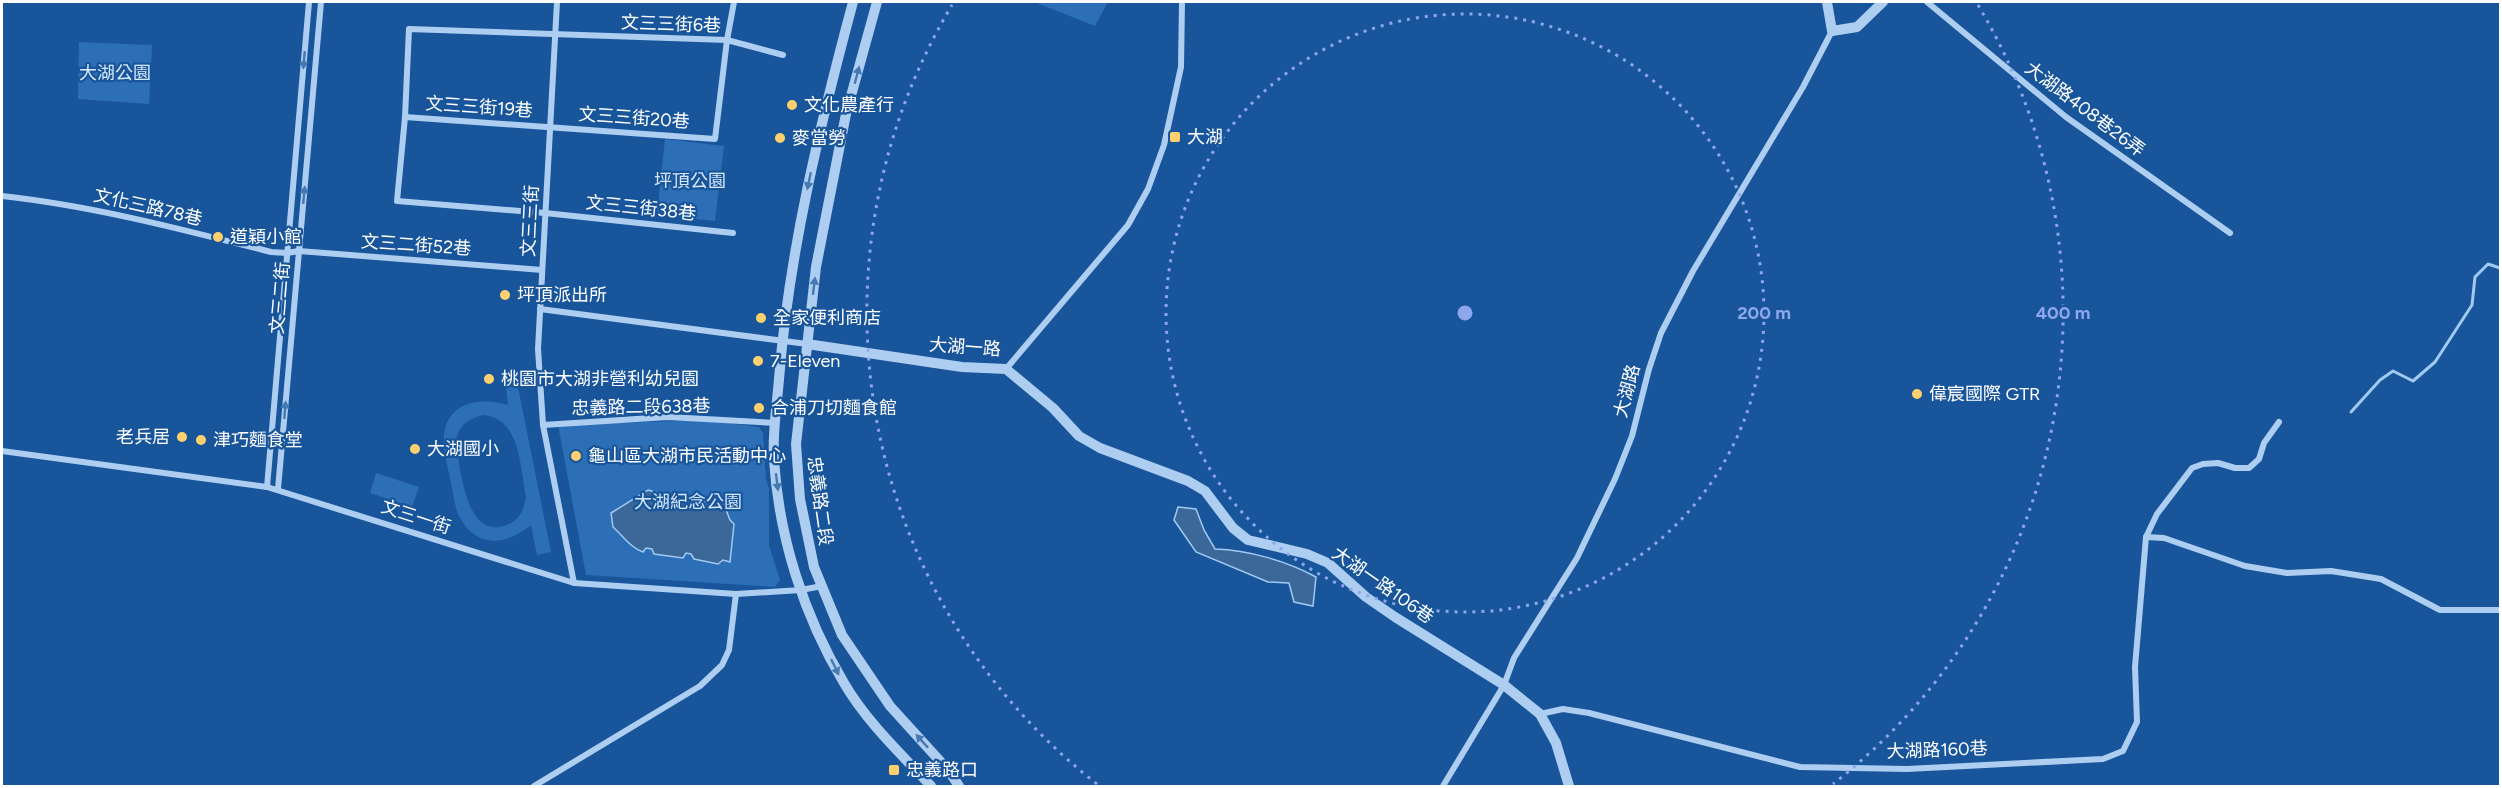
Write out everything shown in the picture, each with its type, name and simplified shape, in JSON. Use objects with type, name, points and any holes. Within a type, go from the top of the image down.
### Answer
[{"type":"street","name":"文三二街","points":[[267,487],[309,2]]},
{"type":"street","name":"文三二街","points":[[278,489],[321,2]]},
{"type":"street","name":"文三三街","points":[[557,2],[538,349],[543,424],[574,583]]},
{"type":"street","points":[[727,40],[734,2]]},
{"type":"street","name":"忠義路二段","points":[[853,2],[823,115],[806,198],[782,340],[774,459],[784,534],[805,604],[844,684],[882,733],[931,786]]},
{"type":"street","name":"忠義路二段","points":[[877,2],[846,114],[816,267],[796,444],[800,499],[814,567],[842,635],[890,706],[949,771],[959,786]]},
{"type":"street","name":"大湖一路","points":[[540,309],[782,340],[962,367],[1006,369],[1128,225],[1148,189],[1164,145],[1181,67],[1182,2]]},
{"type":"street","points":[[1827,2],[1832,31],[1857,27],[1883,2]]},
{"type":"street","name":"大湖路408巷26弄","points":[[1927,2],[2066,117],[2230,232]]},
{"type":"street","name":"文三三街6巷","points":[[405,117],[409,29],[556,36],[727,40],[783,55]]},
{"type":"street","name":"大湖路","points":[[1443,786],[1504,685],[1514,658],[1577,558],[1615,480],[1632,436],[1661,333],[1693,271],[1803,87],[1832,31]]},
{"type":"street","name":"文三三街20巷","points":[[550,126],[716,139],[727,40]]},
{"type":"street","name":"文三三街19巷","points":[[405,117],[550,126]]},
{"type":"street","name":"文三三街38巷","points":[[405,117],[397,201],[545,213],[733,233]]},
{"type":"street","name":"文化三路78巷","points":[[2,196],[57,202],[99,210],[287,254]]},
{"type":"street","name":"文三二街52巷","points":[[287,254],[299,251],[542,270]]},
{"type":"street","name":"大湖一路106巷","points":[[1006,369],[1053,408],[1078,436],[1100,448],[1188,481],[1205,492],[1233,528],[1248,540],[1307,554],[1328,563],[1366,597],[1504,685],[1540,714]]},
{"type":"street","name":"忠義路二段638巷","points":[[543,424],[668,417],[776,423]]},
{"type":"street","points":[[2279,422],[2264,443],[2259,459],[2249,468],[2235,468],[2218,463],[2192,468],[2157,514],[2146,537],[2164,538],[2245,566],[2287,573],[2331,571],[2381,579],[2439,610],[2500,610]]},
{"type":"street","name":"文三一街","points":[[2,451],[278,489],[574,583],[736,594],[801,590],[822,586]]},
{"type":"street","name":"大湖路160巷","points":[[1540,714],[1563,709],[1589,714],[1800,767],[1907,769],[2103,759],[2114,756],[2123,751],[2137,722],[2135,667],[2146,537]]},
{"type":"street","points":[[534,786],[700,686],[722,665],[729,650],[736,594]]},
{"type":"street","points":[[1540,714],[1556,743],[1569,786]]},
{"type":"green space","points":[[1034,2],[1108,2],[1095,26]]},
{"type":"green space","name":"大湖公園","points":[[79,42],[152,45],[149,104],[78,99]]},
{"type":"green space","name":"坪頂公園","points":[[665,139],[724,146],[715,221],[657,215]]},
{"type":"green space","points":[[506,387],[518,387],[551,552],[537,555],[531,525],[513,537],[493,541],[475,535],[467,528],[456,509],[444,436],[451,415],[467,404],[477,402],[508,405]],"holes":[[[483,415],[496,418],[512,435],[520,459],[526,497],[523,509],[516,519],[509,524],[495,527],[483,524],[475,515],[469,502],[464,488],[456,441],[460,430],[471,419]]]},
{"type":"green space","name":"大湖紀念公園","points":[[706,420],[759,427],[763,433],[766,479],[769,489],[769,545],[780,580],[775,587],[586,575],[558,425]]},
{"type":"green space","points":[[376,473],[419,487],[412,507],[370,493]]},
{"type":"shaded area","points":[[648,490],[696,501],[723,502],[734,524],[730,562],[723,560],[718,564],[694,559],[691,554],[686,553],[683,558],[654,554],[652,549],[646,548],[643,552],[631,545],[613,527],[611,513]]},
{"type":"shaded area","points":[[1178,507],[1196,509],[1215,549],[1267,557],[1316,577],[1313,606],[1294,602],[1289,583],[1268,582],[1196,552],[1174,520]]},
{"type":"waterway","points":[[2351,412],[2380,380],[2393,371],[2413,381],[2435,362],[2472,305],[2475,277],[2488,264],[2500,268]]},
{"type":"place","name":"文化農產行","points":[[792,105]]},
{"type":"place","name":"大湖","points":[[1175,137]]},
{"type":"place","name":"麥當勞","points":[[780,138]]},
{"type":"place","name":"道穎小館","points":[[218,237]]},
{"type":"place","name":"坪頂派出所","points":[[505,295]]},
{"type":"place","name":"全家便利商店","points":[[761,318]]},
{"type":"place","name":"7-Eleven","points":[[758,361]]},
{"type":"place","name":"桃園市大湖非營利幼兒園","points":[[489,379]]},
{"type":"place","name":"偉宸國際 GTR","points":[[1917,394]]},
{"type":"place","name":"合浦刀切麵食館","points":[[759,408]]},
{"type":"place","name":"老兵居","points":[[182,437]]},
{"type":"place","name":"津巧麵食堂","points":[[201,440]]},
{"type":"place","name":"大湖國小","points":[[415,449]]},
{"type":"place","name":"龜山區大湖市民活動中心","points":[[576,456]]},
{"type":"place","name":"忠義路口","points":[[894,770]]}]
